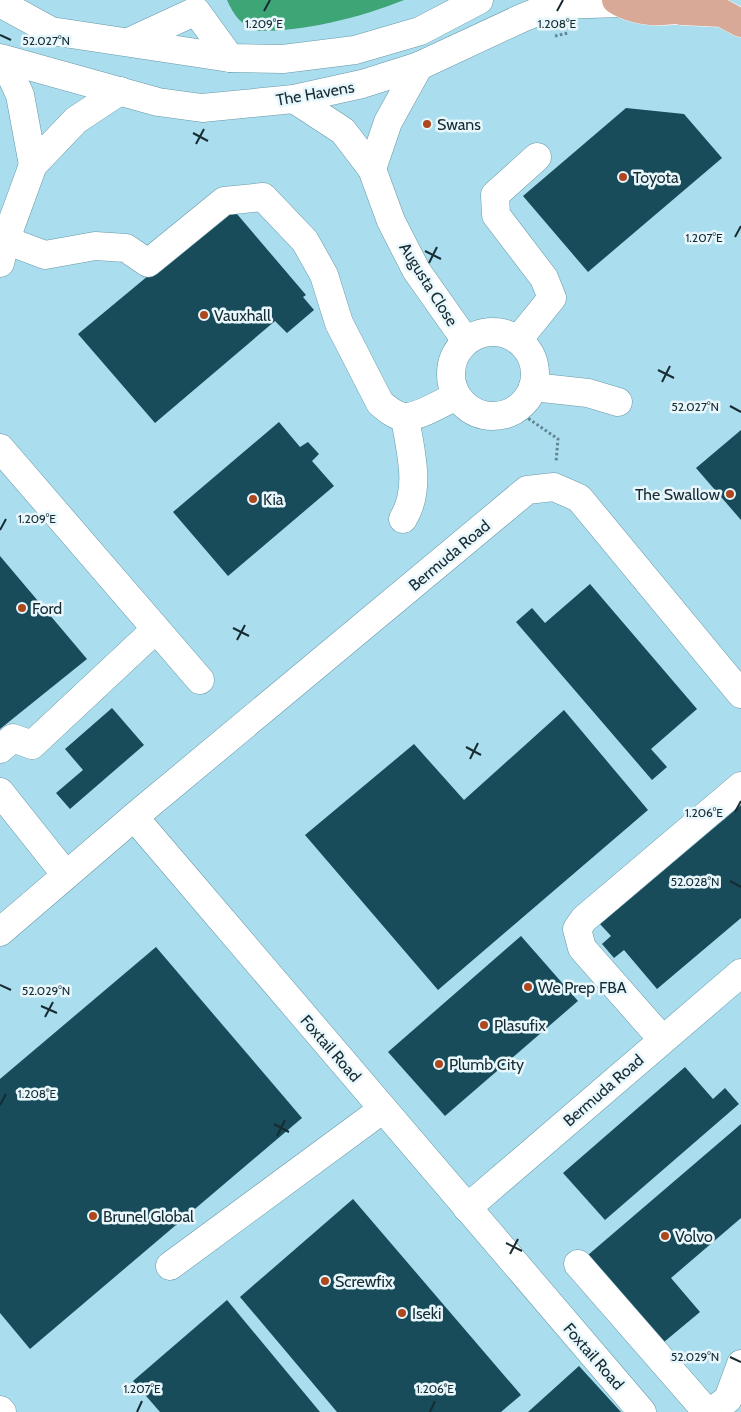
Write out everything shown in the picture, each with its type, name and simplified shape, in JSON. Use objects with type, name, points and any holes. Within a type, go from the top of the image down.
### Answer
[{"type":"main road","points":[[676,11],[706,0]]},
{"type":"main road","points":[[619,2],[646,11],[722,13],[741,23]]},
{"type":"street","points":[[0,3],[51,31],[230,58],[283,59],[355,50],[420,31],[479,0]]},
{"type":"street","name":"The Havens","points":[[2,59],[158,102],[202,108],[294,99],[362,84],[419,66],[554,5],[619,2]]},
{"type":"street","points":[[129,42],[197,6],[230,58]]},
{"type":"street","points":[[2,59],[20,95],[33,165]]},
{"type":"street","points":[[372,169],[388,122],[419,66]]},
{"type":"street","points":[[120,91],[76,120],[33,165],[2,247],[45,255],[95,246],[126,248],[148,263],[224,201],[263,197],[306,240],[324,276],[338,323],[380,403],[391,412],[405,417],[425,411],[456,396],[465,406],[476,413],[490,417],[503,415],[516,410],[530,396],[534,387],[533,361],[528,350],[518,340],[552,298],[544,278],[496,215],[495,195],[537,158]]},
{"type":"street","name":"Augusta Close","points":[[294,99],[343,131],[372,169],[391,221],[416,270],[466,341]]},
{"type":"street","name":"Augusta Close","points":[[456,396],[450,373],[452,361],[466,341],[478,334],[492,332],[506,334],[518,340]]},
{"type":"street","points":[[534,387],[588,393],[618,402]]},
{"type":"street","points":[[403,519],[411,506],[414,484],[405,417]]},
{"type":"street","points":[[0,448],[200,680]]},
{"type":"street","points":[[554,487],[579,498],[741,694]]},
{"type":"street","name":"Bermuda Road","points":[[134,817],[527,490],[554,487]]},
{"type":"street","points":[[0,749],[13,738],[32,745],[156,629]]},
{"type":"street","points":[[662,1039],[582,948],[577,929],[584,919],[741,786]]},
{"type":"street","points":[[0,792],[66,875]]},
{"type":"street","points":[[0,932],[134,817]]},
{"type":"street","name":"Foxtail Road","points":[[134,817],[642,1412]]},
{"type":"street","name":"Bermuda Road","points":[[467,1208],[741,973]]},
{"type":"street","points":[[170,1266],[383,1109]]},
{"type":"street","points":[[578,1264],[707,1412]]},
{"type":"street","points":[[711,1412],[728,1399],[741,1364]]},
{"type":"path","points":[[516,410],[558,439],[554,487]]},
{"type":"green space","points":[[227,0],[404,0],[351,18],[295,29],[258,31],[247,26],[239,19],[232,11]]},
{"type":"building","name":"Toyota","points":[[626,108],[684,114],[722,158],[588,272],[523,196]]},
{"type":"building","name":"Vauxhall","points":[[231,207],[306,295],[303,297],[314,310],[287,333],[275,321],[155,423],[78,334]]},
{"type":"building","name":"Kia","points":[[279,422],[300,447],[308,442],[319,454],[312,461],[334,486],[228,576],[173,512]]},
{"type":"building","name":"The Swallow","points":[[741,430],[741,520],[696,468]]},
{"type":"building","name":"Ford","points":[[0,556],[87,659],[0,729]]},
{"type":"building","points":[[590,584],[697,709],[651,749],[667,767],[652,780],[516,622],[532,608],[545,623]]},
{"type":"building","points":[[112,708],[144,745],[70,809],[56,793],[83,770],[65,749]]},
{"type":"building","points":[[564,710],[648,810],[438,990],[305,835],[414,744],[464,800]]},
{"type":"building","points":[[741,805],[741,918],[657,989],[624,950],[614,958],[602,944],[611,936],[600,924]]},
{"type":"building","points":[[521,936],[578,1001],[445,1116],[388,1052]]},
{"type":"building","name":"Brunel Global","points":[[156,947],[302,1118],[30,1349],[0,1313],[0,1079]]},
{"type":"building","points":[[685,1067],[713,1099],[725,1088],[739,1104],[605,1220],[563,1173]]},
{"type":"building","name":"Volvo","points":[[741,1124],[741,1218],[671,1278],[700,1312],[664,1342],[588,1255]]},
{"type":"building","points":[[353,1199],[521,1395],[501,1412],[337,1412],[240,1297]]},
{"type":"building","points":[[227,1300],[320,1412],[160,1412],[133,1381]]},
{"type":"building","points":[[579,1366],[621,1412],[528,1412]]},
{"type":"place","name":"Swans","points":[[427,124]]},
{"type":"place","name":"Toyota","points":[[623,177]]},
{"type":"place","name":"Vauxhall","points":[[204,315]]},
{"type":"place","name":"The Swallow","points":[[730,494]]},
{"type":"place","name":"Kia","points":[[253,499]]},
{"type":"place","name":"Ford","points":[[22,608]]},
{"type":"place","name":"We Prep FBA","points":[[528,987]]},
{"type":"place","name":"Plasufix","points":[[484,1025]]},
{"type":"place","name":"Plumb City","points":[[439,1064]]},
{"type":"place","name":"Brunel Global","points":[[93,1216]]},
{"type":"place","name":"Volvo","points":[[665,1236]]},
{"type":"place","name":"Screwfix","points":[[325,1281]]},
{"type":"place","name":"Iseki","points":[[402,1313]]}]
